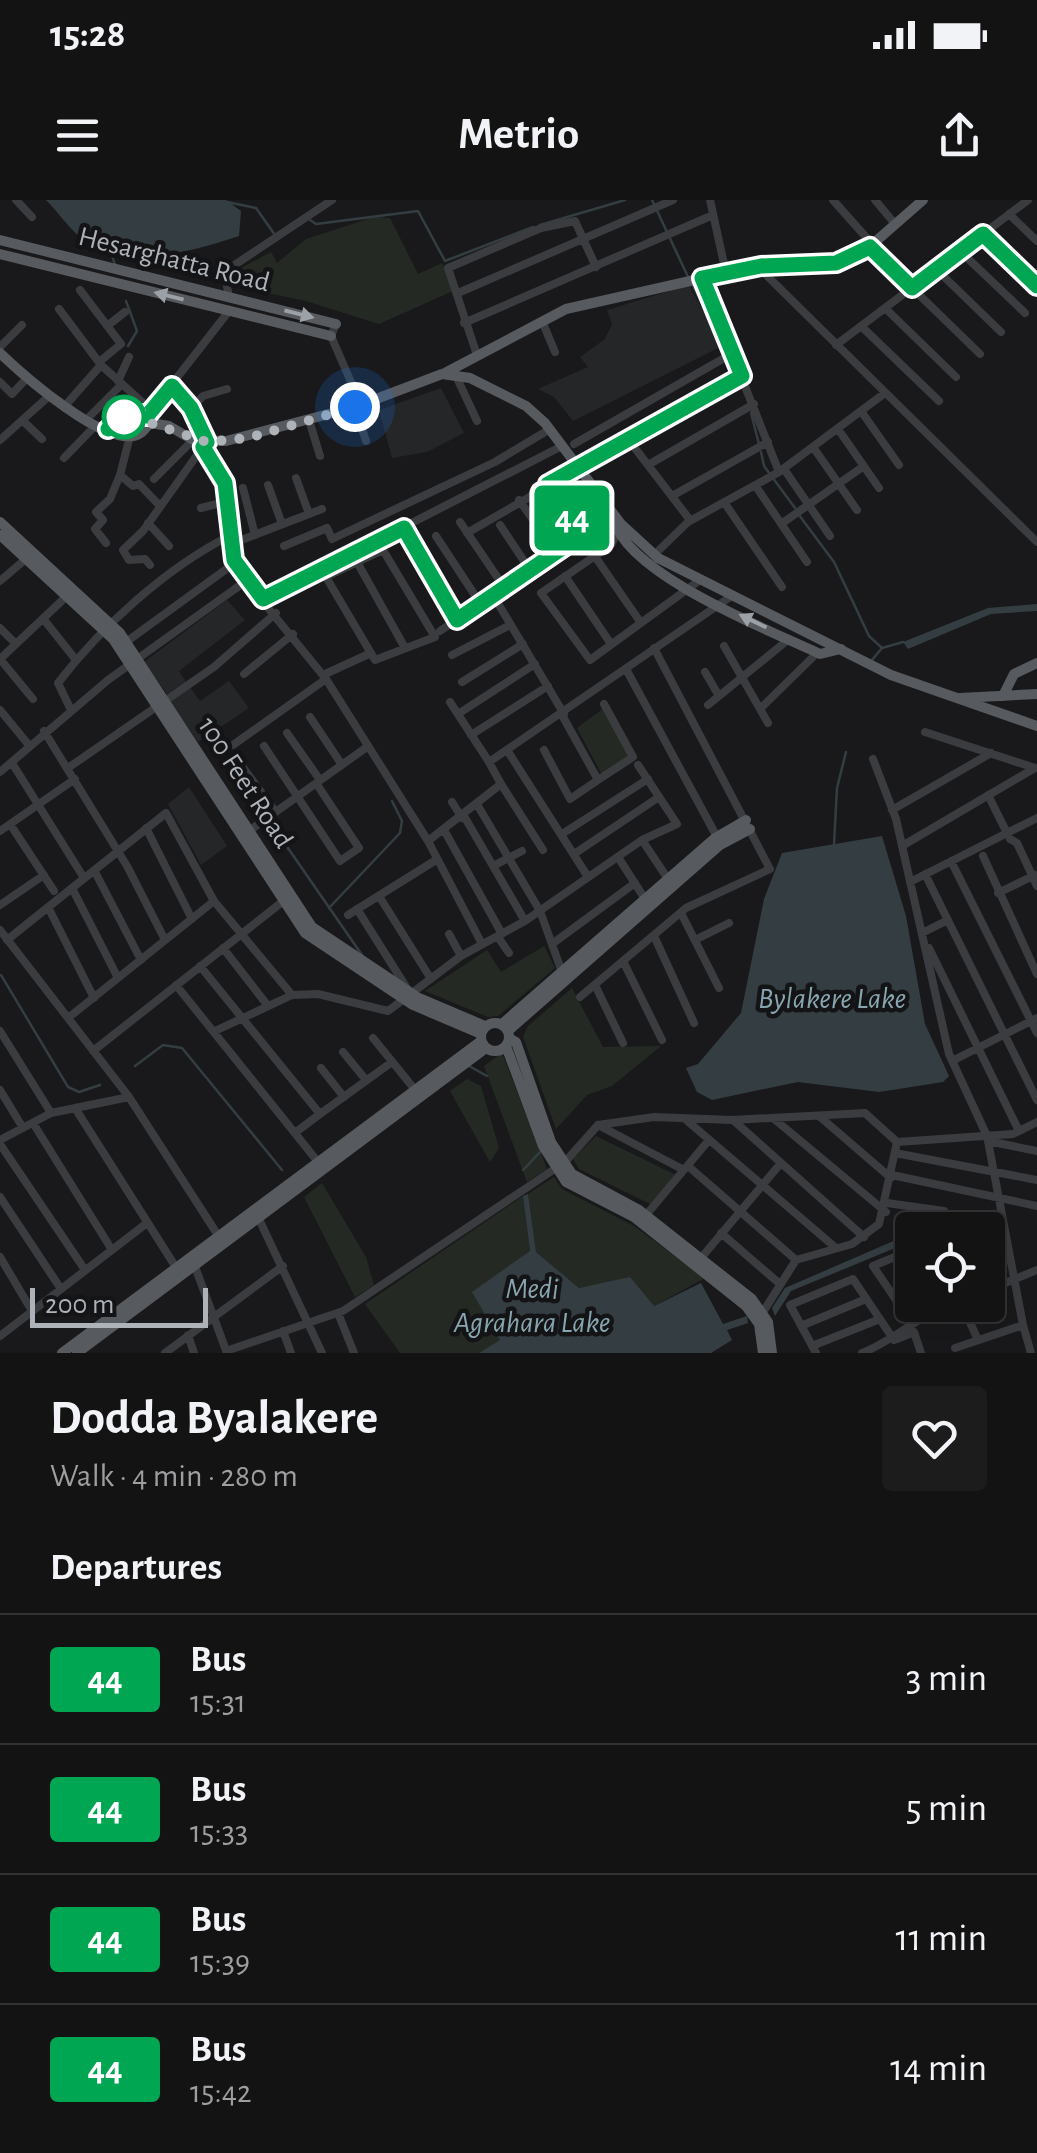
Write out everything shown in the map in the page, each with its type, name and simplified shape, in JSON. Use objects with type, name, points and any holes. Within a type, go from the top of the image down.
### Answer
[{"type":"main road","points":[[108,429],[144,417],[201,443],[248,438],[358,406],[442,374],[566,308],[756,266],[836,263],[872,246],[919,201]]},
{"type":"main road","name":"Hesarghatta Road","points":[[0,240],[336,324]]},
{"type":"main road","name":"Hesarghatta Road","points":[[0,254],[331,336]]},
{"type":"main road","points":[[0,350],[48,397],[91,423],[130,436],[139,434],[144,417]]},
{"type":"main road","points":[[442,374],[470,378],[526,406],[568,445],[578,468],[619,530],[652,565],[718,605],[818,653],[842,648]]},
{"type":"main road","name":"100 Feet Road","points":[[0,522],[28,557]]},
{"type":"main road","points":[[619,530],[658,558],[891,674],[1037,726]]},
{"type":"main road","name":"100 Feet Road","points":[[0,535],[122,645],[287,898],[326,940],[407,997],[481,1042]]},
{"type":"main road","points":[[1003,696],[1014,674],[1037,662]]},
{"type":"main road","points":[[954,698],[1037,694]]},
{"type":"main road","points":[[481,1042],[498,1050],[506,1035],[562,972],[717,837],[748,824]]},
{"type":"main road","points":[[62,1353],[178,1271],[194,1264],[220,1239],[258,1216],[450,1071],[481,1042],[506,1035],[748,824]]},
{"type":"main road","points":[[506,1035],[516,1042],[544,1134],[568,1183],[634,1217],[759,1314],[763,1353]]},
{"type":"main road","points":[[77,1353],[318,1162],[450,1071]]},
{"type":"main road","points":[[561,1165],[646,1215],[700,1258],[759,1314],[772,1353]]},
{"type":"street","points":[[16,200],[32,216]]},
{"type":"street","points":[[229,298],[225,274],[230,268],[332,200]]},
{"type":"street","points":[[458,293],[674,200]]},
{"type":"street","points":[[710,200],[726,273]]},
{"type":"street","points":[[833,200],[912,288],[980,354]]},
{"type":"street","points":[[874,200],[895,224]]},
{"type":"street","points":[[836,345],[1028,200]]},
{"type":"street","points":[[1009,214],[1036,237]]},
{"type":"street","points":[[464,323],[714,216]]},
{"type":"street","points":[[476,355],[448,268],[542,228],[575,221],[596,266]]},
{"type":"street","points":[[983,234],[1037,286]]},
{"type":"street","points":[[960,251],[1025,313]]},
{"type":"street","points":[[756,266],[1037,542]]},
{"type":"street","points":[[936,269],[1002,332]]},
{"type":"street","points":[[694,280],[733,354],[782,470],[830,536]]},
{"type":"street","points":[[64,407],[121,344],[80,290]]},
{"type":"street","points":[[885,308],[956,377]]},
{"type":"street","points":[[59,309],[100,363],[142,402],[144,417]]},
{"type":"street","points":[[144,417],[172,386],[194,350],[221,327],[228,311]]},
{"type":"street","points":[[107,326],[125,312]]},
{"type":"street","points":[[542,321],[554,352]]},
{"type":"street","points":[[336,324],[331,336],[358,406],[366,441]]},
{"type":"street","points":[[0,350],[22,325]]},
{"type":"street","points":[[861,326],[938,401]]},
{"type":"street","points":[[263,599],[568,445],[733,354]]},
{"type":"street","points":[[64,458],[120,383],[129,357]]},
{"type":"street","points":[[456,376],[477,422]]},
{"type":"street","points":[[467,533],[518,500],[742,376]]},
{"type":"street","points":[[0,382],[12,394],[27,378]]},
{"type":"street","points":[[172,386],[191,408],[201,443],[222,476],[230,540],[246,581],[293,634],[324,677],[428,841],[482,944]]},
{"type":"street","points":[[191,408],[204,396],[227,388]]},
{"type":"street","points":[[656,554],[690,520],[782,470],[885,393]]},
{"type":"street","points":[[0,440],[48,397]]},
{"type":"street","points":[[648,465],[754,404]]},
{"type":"street","points":[[862,412],[900,464]]},
{"type":"street","points":[[309,420],[320,456]]},
{"type":"street","points":[[23,421],[42,439]]},
{"type":"street","points":[[284,546],[327,528],[332,538],[482,468],[550,428]]},
{"type":"street","points":[[838,429],[879,488]]},
{"type":"street","points":[[106,543],[95,530],[103,520],[96,512],[110,499],[130,436]]},
{"type":"street","points":[[628,439],[690,520]]},
{"type":"street","points":[[672,496],[768,442]]},
{"type":"street","points":[[154,479],[201,443]]},
{"type":"street","points":[[150,565],[144,559],[129,560],[123,550],[148,524],[201,443]]},
{"type":"street","points":[[813,447],[858,510]]},
{"type":"street","points":[[782,524],[864,466]]},
{"type":"street","points":[[482,468],[490,482]]},
{"type":"street","points":[[120,475],[133,486],[139,484],[160,506]]},
{"type":"street","points":[[296,478],[309,514]]},
{"type":"street","points":[[548,484],[583,534]]},
{"type":"street","points":[[268,485],[282,524]]},
{"type":"street","points":[[755,485],[806,562]]},
{"type":"street","points":[[244,488],[255,535]]},
{"type":"street","points":[[518,500],[556,552]]},
{"type":"street","points":[[201,508],[226,502]]},
{"type":"street","points":[[724,502],[782,587]]},
{"type":"street","points":[[72,710],[58,683],[76,660],[163,580],[230,540],[255,535],[322,509]]},
{"type":"street","points":[[385,514],[392,534]]},
{"type":"street","points":[[440,632],[612,514]]},
{"type":"street","points":[[460,522],[504,588]]},
{"type":"street","points":[[148,524],[169,546]]},
{"type":"street","points":[[500,525],[530,570]]},
{"type":"street","points":[[404,528],[457,620]]},
{"type":"street","points":[[619,530],[541,593],[590,660],[700,580]]},
{"type":"street","points":[[436,536],[480,604]]},
{"type":"street","points":[[383,550],[435,637],[375,660],[326,577],[357,562],[383,550]]},
{"type":"street","points":[[594,554],[641,623]]},
{"type":"street","points":[[0,581],[28,557]]},
{"type":"street","points":[[122,645],[236,562]]},
{"type":"street","points":[[357,562],[406,648]]},
{"type":"street","points":[[565,576],[612,644]]},
{"type":"street","points":[[0,772],[44,731],[246,581]]},
{"type":"street","points":[[33,700],[0,658],[69,594]]},
{"type":"street","points":[[493,594],[536,664],[598,780]]},
{"type":"street","points":[[488,762],[563,715],[733,596]]},
{"type":"street","points":[[68,768],[214,666],[276,614]]},
{"type":"street","points":[[45,622],[76,660]]},
{"type":"street","points":[[452,655],[510,625]]},
{"type":"street","points":[[0,628],[16,644]]},
{"type":"street","points":[[244,674],[293,634]]},
{"type":"street","points":[[708,704],[789,639]]},
{"type":"street","points":[[462,682],[524,644]]},
{"type":"street","points":[[724,646],[768,723]]},
{"type":"street","points":[[580,996],[681,913],[770,869],[654,648]]},
{"type":"street","points":[[233,745],[324,677],[371,653]]},
{"type":"street","points":[[760,709],[818,653]]},
{"type":"street","points":[[458,714],[536,664]]},
{"type":"street","points":[[626,668],[717,837]]},
{"type":"street","points":[[705,672],[719,696]]},
{"type":"street","points":[[471,735],[548,686]]},
{"type":"street","points":[[450,702],[543,850]]},
{"type":"street","points":[[544,750],[570,799],[633,758],[604,704]]},
{"type":"street","points":[[0,710],[28,744]]},
{"type":"street","points":[[310,716],[342,765]]},
{"type":"street","points":[[44,731],[118,851],[165,940]]},
{"type":"street","points":[[925,732],[1036,769]]},
{"type":"street","points":[[264,746],[340,861],[359,848],[286,733]]},
{"type":"street","points":[[246,833],[368,747]]},
{"type":"street","points":[[508,750],[588,878]]},
{"type":"street","points":[[892,810],[991,753]]},
{"type":"street","points":[[874,759],[902,846],[952,1060],[987,1136],[1031,1353]]},
{"type":"street","points":[[239,762],[275,812]]},
{"type":"street","points":[[12,763],[84,878]]},
{"type":"street","points":[[215,1031],[292,996],[318,994],[374,1012],[388,1011],[461,956],[526,921],[642,840],[677,824],[638,766]]},
{"type":"street","points":[[902,846],[1036,769]]},
{"type":"street","points":[[0,830],[75,780]]},
{"type":"street","points":[[562,834],[648,780]]},
{"type":"street","points":[[428,841],[478,806],[501,784]]},
{"type":"street","points":[[988,796],[1036,879],[998,892]]},
{"type":"street","points":[[574,854],[659,797]]},
{"type":"street","points":[[452,802],[526,921]]},
{"type":"street","points":[[478,806],[540,911],[562,972]]},
{"type":"street","points":[[7,940],[166,813],[214,902],[292,996]]},
{"type":"street","points":[[910,882],[1011,838],[1037,818]]},
{"type":"street","points":[[10,824],[54,891]]},
{"type":"street","points":[[146,828],[192,919]]},
{"type":"street","points":[[444,830],[509,953]]},
{"type":"street","points":[[1011,838],[1027,838]]},
{"type":"street","points":[[642,840],[668,879]]},
{"type":"street","points":[[493,866],[522,851]]},
{"type":"street","points":[[983,856],[1037,974]]},
{"type":"street","points":[[618,857],[646,899]]},
{"type":"street","points":[[348,915],[436,860]]},
{"type":"street","points":[[952,861],[1034,1019],[1037,1034]]},
{"type":"street","points":[[94,870],[141,960]]},
{"type":"street","points":[[925,874],[1037,1100]]},
{"type":"street","points":[[0,905],[44,875]]},
{"type":"street","points":[[552,944],[635,883]]},
{"type":"street","points":[[72,888],[118,978]]},
{"type":"street","points":[[379,896],[431,979]]},
{"type":"street","points":[[94,1051],[287,898]]},
{"type":"street","points":[[68,1018],[214,902]]},
{"type":"street","points":[[48,907],[94,998]]},
{"type":"street","points":[[358,909],[407,997]]},
{"type":"street","points":[[681,913],[719,988]]},
{"type":"street","points":[[922,934],[948,920]]},
{"type":"street","points":[[694,940],[729,923]]},
{"type":"street","points":[[0,930],[130,1096],[220,1239]]},
{"type":"street","points":[[449,934],[461,956]]},
{"type":"street","points":[[922,934],[1022,1129]]},
{"type":"street","points":[[654,936],[694,1022]]},
{"type":"street","points":[[223,948],[268,1006]]},
{"type":"street","points":[[623,961],[662,1040]]},
{"type":"street","points":[[200,966],[320,1114]]},
{"type":"street","points":[[594,984],[623,1042]]},
{"type":"street","points":[[176,985],[318,1162]]},
{"type":"street","points":[[952,1060],[1034,1019]]},
{"type":"street","points":[[0,1031],[50,1113]]},
{"type":"street","points":[[373,1038],[416,1091]]},
{"type":"street","points":[[343,1052],[366,1080]]},
{"type":"street","points":[[296,1132],[392,1062]]},
{"type":"street","points":[[321,1068],[344,1097]]},
{"type":"street","points":[[0,1090],[23,1128]]},
{"type":"street","points":[[85,1270],[0,1142],[50,1113],[130,1096]]},
{"type":"street","points":[[76,1108],[178,1271]]},
{"type":"street","points":[[194,1264],[226,1352],[338,1313],[561,1165],[598,1125],[654,1117],[732,1120],[865,1114],[897,1142],[987,1136],[1037,1122]]},
{"type":"street","points":[[819,1116],[891,1177],[1037,1206]]},
{"type":"street","points":[[773,1118],[886,1208],[944,1210]]},
{"type":"street","points":[[685,1119],[836,1248]]},
{"type":"street","points":[[732,1120],[864,1237]]},
{"type":"street","points":[[32,1122],[112,1250]]},
{"type":"street","points":[[598,1125],[686,1168],[796,1260]]},
{"type":"street","points":[[1022,1129],[1037,1130]]},
{"type":"street","points":[[969,1137],[1037,1151]]},
{"type":"street","points":[[646,1215],[709,1140]]},
{"type":"street","points":[[759,1314],[796,1260],[864,1237],[886,1208],[897,1142]]},
{"type":"street","points":[[895,1153],[1037,1180]]},
{"type":"street","points":[[700,1258],[781,1163]]},
{"type":"street","points":[[0,1197],[61,1289]]},
{"type":"street","points":[[258,1216],[322,1353]]},
{"type":"street","points":[[0,1336],[147,1223]]},
{"type":"street","points":[[722,1234],[780,1284]]},
{"type":"street","points":[[0,1257],[32,1311]]},
{"type":"street","points":[[894,1296],[873,1266],[895,1257]]},
{"type":"street","points":[[165,1353],[283,1266]]},
{"type":"street","points":[[1005,1283],[1037,1270]]},
{"type":"street","points":[[880,1319],[814,1350],[790,1304],[852,1279],[880,1319],[894,1340]]},
{"type":"street","points":[[801,1326],[866,1299]]},
{"type":"street","points":[[338,1313],[354,1353]]},
{"type":"street","points":[[882,1353],[882,1345],[894,1340],[911,1322]]},
{"type":"street","points":[[970,1322],[978,1340]]},
{"type":"street","points":[[954,1348],[1023,1324]]},
{"type":"street","points":[[283,1331],[291,1353]]},
{"type":"street","points":[[862,1353],[914,1332],[921,1353]]},
{"type":"street","points":[[188,1335],[194,1353]]},
{"type":"street","points":[[255,1341],[260,1353]]},
{"type":"shaded area","points":[[374,217],[390,218],[418,274],[442,263],[453,291],[379,324],[306,301],[233,286],[232,273],[271,252],[277,263],[306,239]]},
{"type":"shaded area","points":[[689,285],[722,346],[573,421],[554,397],[538,389],[588,367],[580,357],[605,339],[612,324],[607,310]]},
{"type":"shaded area","points":[[441,388],[464,433],[427,452],[392,458],[379,410]]},
{"type":"shaded area","points":[[227,600],[245,620],[179,671],[186,682],[167,694],[144,662]]},
{"type":"shaded area","points":[[229,681],[249,708],[198,742],[170,702],[190,687],[200,701]]},
{"type":"shaded area","points":[[604,708],[629,756],[602,775],[577,728]]},
{"type":"shaded area","points":[[189,787],[227,846],[201,865],[168,804]]},
{"type":"shaded area","points":[[544,946],[555,968],[498,1016],[488,1017],[425,991],[487,950],[501,972]]},
{"type":"shaded area","points":[[572,988],[603,1047],[661,1046],[612,1086],[587,1095],[556,1129],[523,1037],[528,1026]]},
{"type":"shaded area","points":[[502,1053],[547,1169],[527,1182],[484,1066]]},
{"type":"shaded area","points":[[467,1079],[481,1086],[499,1148],[490,1162],[450,1091]]},
{"type":"shaded area","points":[[596,1136],[676,1175],[650,1204],[579,1169],[573,1159]]},
{"type":"shaded area","points":[[554,1177],[562,1189],[634,1226],[705,1278],[654,1306],[629,1278],[579,1288],[536,1252],[528,1194]]},
{"type":"shaded area","points":[[322,1183],[366,1257],[374,1285],[355,1297],[304,1197]]},
{"type":"shaded area","points":[[523,1196],[530,1251],[500,1341],[479,1353],[400,1353],[365,1304]]},
{"type":"water","points":[[46,200],[226,200],[241,211],[239,236],[165,255],[126,256],[84,241]]},
{"type":"water","points":[[1037,604],[1037,611],[991,614],[908,649],[903,642],[988,608]]},
{"type":"water","name":"Bylakere Lake","points":[[882,836],[906,916],[925,1024],[949,1076],[943,1082],[879,1092],[798,1082],[712,1100],[697,1092],[686,1068],[698,1064],[741,1013],[764,899],[782,853]]},
{"type":"water","name":"Medi Agrahara Lake","points":[[528,1194],[536,1252],[579,1288],[630,1277],[654,1306],[701,1283],[723,1324],[747,1316],[748,1323],[727,1330],[732,1340],[711,1353],[479,1353],[500,1340],[472,1292],[530,1251],[523,1196]]},
{"type":"water","points":[[895,1240],[895,1248],[791,1291],[775,1316],[772,1308],[785,1288]]},
{"type":"waterway","points":[[540,225],[625,200]]},
{"type":"waterway","points":[[652,200],[689,279]]},
{"type":"waterway","points":[[227,202],[256,208],[275,235]]},
{"type":"waterway","points":[[310,220],[316,224],[418,211],[445,261],[533,227]]},
{"type":"waterway","points":[[110,249],[115,265]]},
{"type":"waterway","points":[[693,286],[728,355]]},
{"type":"waterway","points":[[126,301],[137,331],[128,346]]},
{"type":"waterway","points":[[751,413],[759,444]]},
{"type":"waterway","points":[[761,452],[764,466],[795,508]]},
{"type":"waterway","points":[[799,515],[834,562],[869,636],[882,648]]},
{"type":"waterway","points":[[872,660],[882,648],[903,642]]},
{"type":"waterway","points":[[834,844],[837,788],[846,752]]},
{"type":"waterway","points":[[329,908],[400,833],[402,821],[392,801]]},
{"type":"waterway","points":[[272,825],[362,955]]},
{"type":"waterway","points":[[1,975],[68,1087],[79,1092],[100,1085]]},
{"type":"waterway","points":[[135,1066],[163,1045],[182,1048],[282,1170]]},
{"type":"waterway","points":[[469,1066],[487,1076]]},
{"type":"waterway","points":[[523,1170],[541,1151]]},
{"type":"bus line","name":"44","points":[[108,429],[133,412],[142,411],[147,416],[172,386],[191,408],[207,442],[203,447],[225,483],[234,560],[263,599],[404,528],[457,620],[583,534],[548,484],[742,376],[702,278],[761,266],[836,263],[859,256],[870,247],[912,288],[983,234],[1037,286]]},
{"type":"route","points":[[124,417],[142,411],[150,423],[169,426],[193,440],[207,442],[248,438],[355,407]]}]
